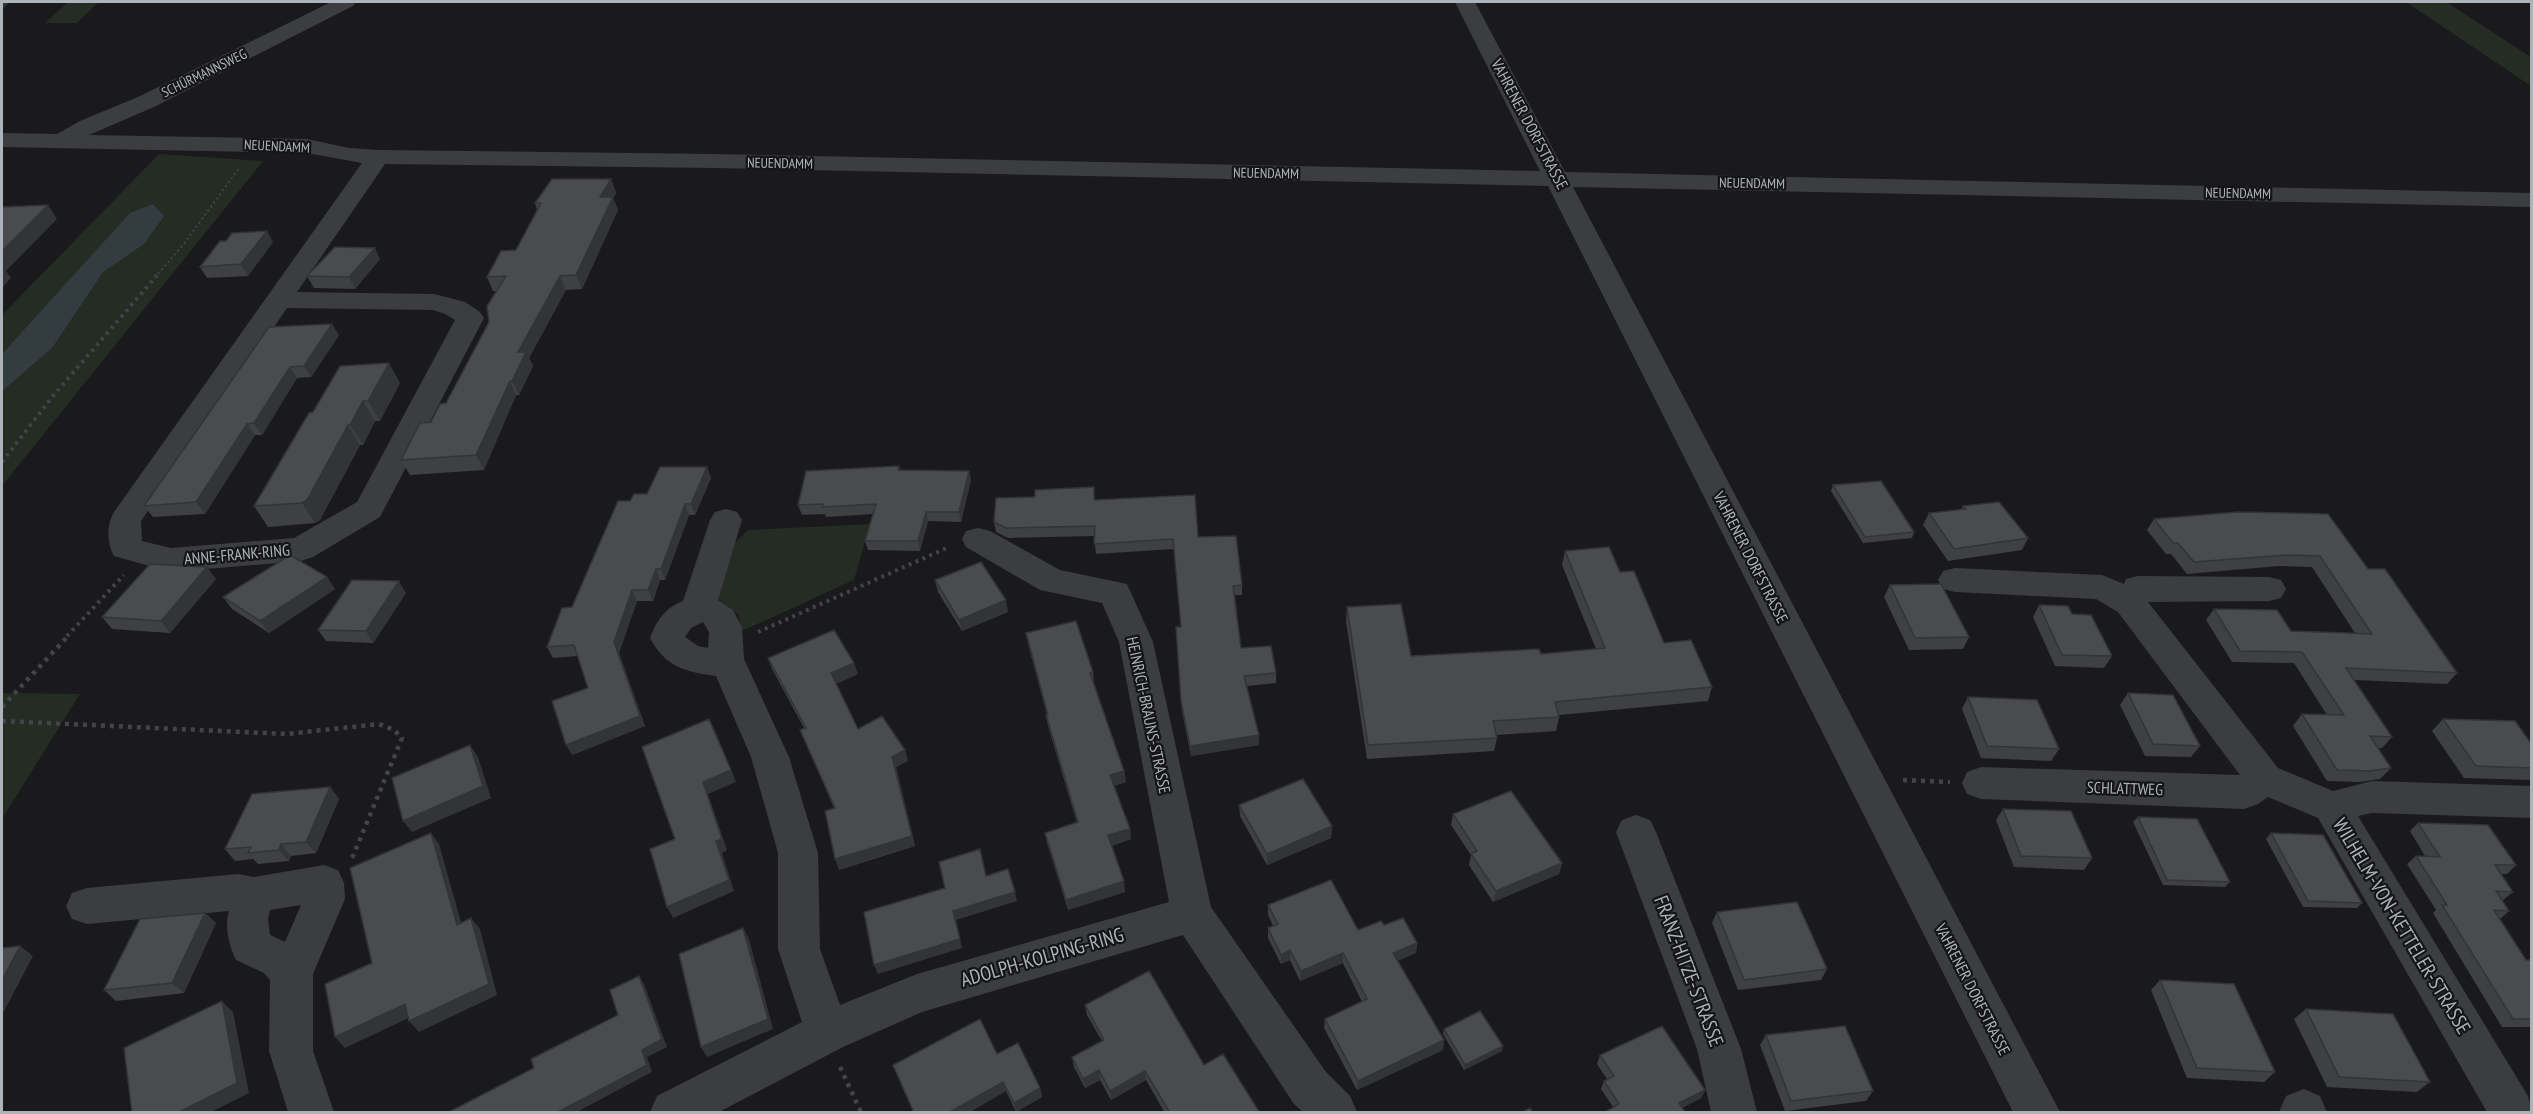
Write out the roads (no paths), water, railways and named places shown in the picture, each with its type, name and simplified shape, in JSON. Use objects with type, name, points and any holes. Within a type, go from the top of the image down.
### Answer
[{"type":"street","name":"SCHÜRMANNSWEG","points":[[61,141],[88,126],[146,102],[346,2]]},
{"type":"street","name":"VAHRENER DORFSTRASSE","points":[[1466,2],[1559,179],[1863,778],[2037,1113]]},
{"type":"street","name":"NEUENDAMM","points":[[2,140],[307,146],[349,155],[379,157],[714,161],[2532,200]]},
{"type":"street","name":"ANNE-FRANK-RING","points":[[279,300],[434,302],[455,308],[470,318],[369,509],[301,549],[171,560],[126,548],[125,520],[379,157]]},
{"type":"street","points":[[698,609],[726,520]]},
{"type":"street","name":"HEINRICH-BRAUNS-STRASSE","points":[[978,539],[1052,580],[1115,593],[1137,642],[1192,914]]},
{"type":"street","points":[[1955,580],[2102,587],[2130,603],[2264,779]]},
{"type":"street","points":[[2130,603],[2138,588],[2269,589]]},
{"type":"street","points":[[726,656],[683,656],[671,646],[667,638],[673,625],[687,613],[698,609],[707,609],[718,616],[726,628],[726,656],[770,757],[798,853],[799,949],[827,1032]]},
{"type":"street","name":"SCHLATTWEG","points":[[1981,783],[2244,793],[2264,779]]},
{"type":"street","name":"WILHELM-VON-KETTELER-STRASSE","points":[[2264,779],[2332,807],[2512,1113]]},
{"type":"street","points":[[2332,807],[2372,797],[2532,802]]},
{"type":"street","name":"FRANZ-HITZE-STRASSE","points":[[1636,832],[1719,1049],[1734,1113]]},
{"type":"street","points":[[87,906],[238,892],[254,896],[324,883],[324,899],[291,974],[291,1051],[311,1113]]},
{"type":"street","points":[[254,896],[247,919],[251,947],[279,959],[291,974]]},
{"type":"street","points":[[1192,914],[1262,1014],[1310,1088],[1334,1113]]},
{"type":"street","name":"ADOLPH-KOLPING-RING","points":[[673,1113],[827,1032],[916,994],[1192,914]]}]
